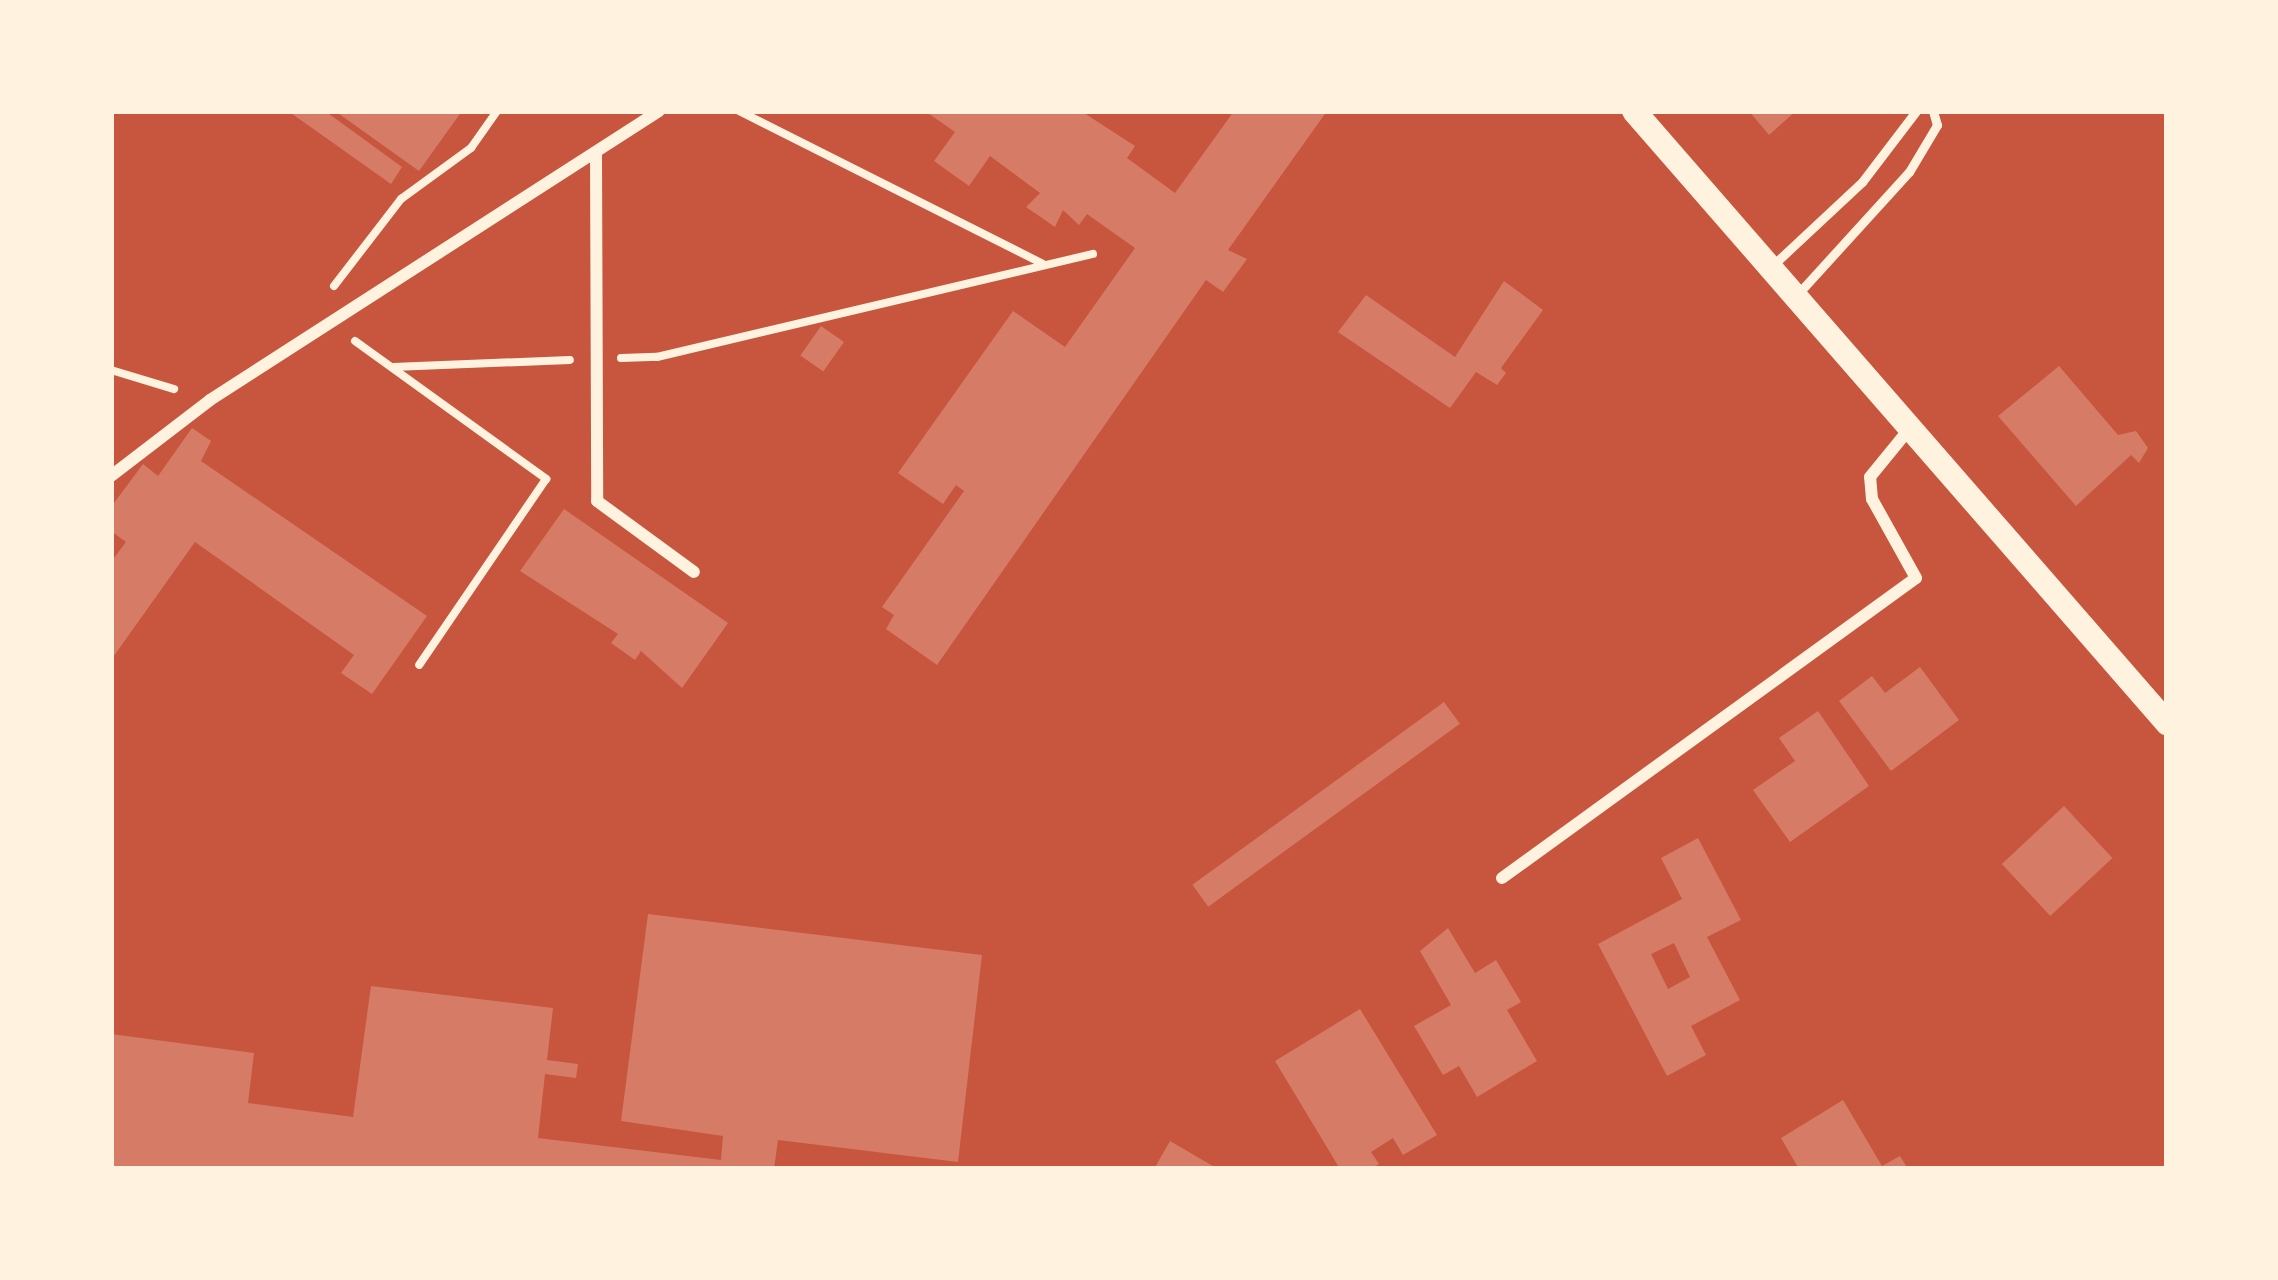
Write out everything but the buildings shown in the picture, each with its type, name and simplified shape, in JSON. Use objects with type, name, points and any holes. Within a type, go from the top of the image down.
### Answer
[{"type":"main road","points":[[1634,111],[2167,723]]},
{"type":"street","points":[[111,476],[210,400],[659,111]]},
{"type":"street","points":[[596,153],[597,501],[694,572]]},
{"type":"street","points":[[1502,878],[1916,578],[1872,499],[1870,477],[1910,428]]},
{"type":"lane","points":[[1770,268],[1862,182],[1916,111]]},
{"type":"lane","points":[[1796,296],[1909,172],[1936,124],[1933,111]]},
{"type":"path","points":[[419,664],[546,479],[329,324],[335,279],[401,199],[471,148],[497,111]]},
{"type":"path","points":[[739,111],[1045,265]]},
{"type":"path","points":[[392,367],[657,357],[1093,254]]},
{"type":"path","points":[[111,370],[210,400]]}]
